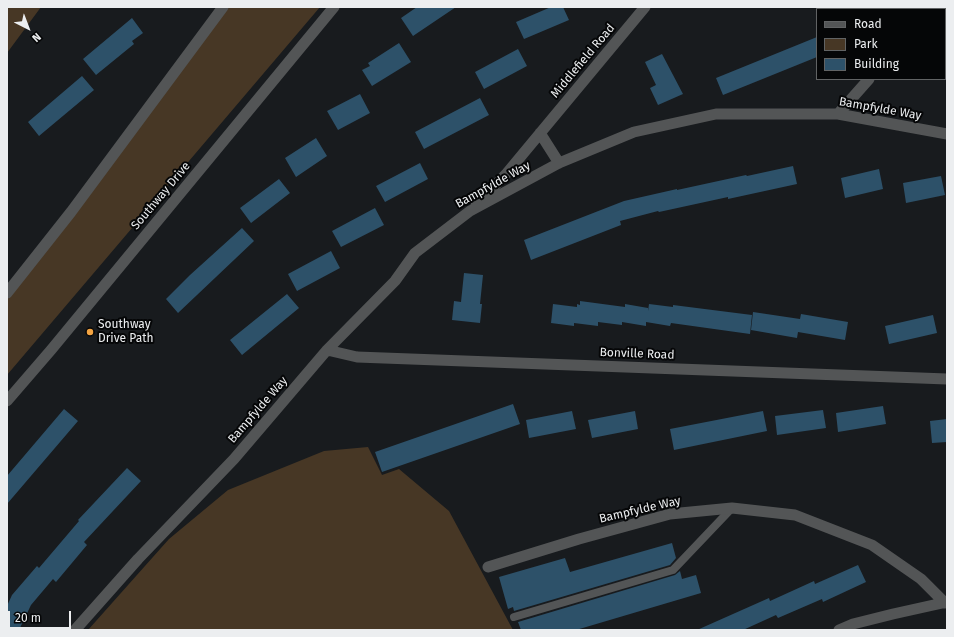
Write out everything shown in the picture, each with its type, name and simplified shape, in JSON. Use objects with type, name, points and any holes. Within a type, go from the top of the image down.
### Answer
[{"type":"street","points":[[7,293],[71,212],[223,7]]},
{"type":"street","name":"Southway Drive","points":[[7,401],[61,338],[334,7]]},
{"type":"street","name":"Middlefield Road","points":[[470,211],[507,173],[645,7]]},
{"type":"street","points":[[838,114],[868,80]]},
{"type":"street","name":"Bampfylde Way","points":[[75,630],[138,559],[234,459],[327,350],[395,281],[415,253],[470,211],[559,163],[634,132],[716,114],[838,114],[947,134]]},
{"type":"street","points":[[540,133],[559,163]]},
{"type":"street","name":"Bonville Road","points":[[327,350],[357,357],[947,379]]},
{"type":"street","name":"Bampfylde Way","points":[[488,567],[579,539],[675,513],[732,508],[795,515],[872,545],[921,579],[946,603]]},
{"type":"street","name":"Bampfylde Way","points":[[838,630],[853,624],[893,614],[946,603]]},
{"type":"lane","points":[[514,617],[673,570],[732,508]]},
{"type":"green space","points":[[7,7],[41,7],[7,53]]},
{"type":"green space","points":[[228,7],[320,7],[7,375],[7,297]]},
{"type":"green space","points":[[368,447],[382,475],[399,469],[449,511],[513,630],[88,630],[169,539],[228,490],[324,451]]},
{"type":"building","points":[[417,7],[456,7],[413,36],[401,18]]},
{"type":"building","points":[[551,7],[563,7],[569,20],[524,39],[516,22]]},
{"type":"building","points":[[132,18],[143,33],[132,41],[134,44],[96,75],[83,59]]},
{"type":"building","points":[[816,37],[816,57],[723,95],[716,78]]},
{"type":"building","points":[[399,43],[411,62],[372,86],[362,70],[370,66],[368,63]]},
{"type":"building","points":[[518,49],[527,66],[484,89],[475,72]]},
{"type":"building","points":[[662,54],[683,94],[658,105],[650,88],[656,85],[645,62]]},
{"type":"building","points":[[82,76],[94,90],[39,136],[28,122]]},
{"type":"building","points":[[360,94],[370,113],[338,130],[327,111]]},
{"type":"building","points":[[480,98],[489,115],[424,149],[415,132]]},
{"type":"building","points":[[316,138],[327,156],[296,177],[285,158]]},
{"type":"building","points":[[420,163],[428,179],[385,202],[376,186]]},
{"type":"building","points":[[793,166],[797,184],[728,199],[728,197],[658,211],[620,221],[621,225],[531,260],[524,240],[624,201]]},
{"type":"building","points":[[879,169],[883,189],[845,198],[841,178]]},
{"type":"building","points":[[941,176],[945,195],[906,203],[903,183]]},
{"type":"building","points":[[279,179],[290,193],[251,223],[240,208]]},
{"type":"building","points":[[375,208],[384,225],[341,247],[332,231]]},
{"type":"building","points":[[242,228],[254,241],[178,313],[166,299]]},
{"type":"building","points":[[331,251],[340,268],[297,291],[288,274]]},
{"type":"building","points":[[464,273],[483,275],[480,323],[452,320],[454,301],[461,302]]},
{"type":"building","points":[[287,294],[299,308],[242,355],[230,340]]},
{"type":"building","points":[[580,301],[625,307],[625,304],[648,308],[648,311],[649,304],[673,307],[673,305],[752,315],[750,334],[671,323],[670,326],[646,322],[646,326],[622,322],[622,325],[598,322],[598,326],[574,323],[574,326],[551,323],[553,304],[577,307],[577,304],[580,305]]},
{"type":"building","points":[[753,312],[800,319],[801,314],[848,322],[845,340],[798,332],[797,338],[751,330]]},
{"type":"building","points":[[933,315],[937,333],[889,344],[885,326]]},
{"type":"building","points":[[513,404],[520,424],[382,472],[375,452]]},
{"type":"building","points":[[883,406],[886,424],[838,432],[836,413]]},
{"type":"building","points":[[64,409],[78,421],[7,504],[7,476]]},
{"type":"building","points":[[823,410],[826,428],[777,435],[775,416]]},
{"type":"building","points":[[572,411],[576,429],[529,438],[526,420]]},
{"type":"building","points":[[635,411],[638,429],[592,438],[588,420]]},
{"type":"building","points":[[763,411],[767,431],[674,450],[670,429]]},
{"type":"building","points":[[947,419],[947,442],[932,443],[930,421]]},
{"type":"building","points":[[127,468],[141,481],[84,542],[87,545],[56,582],[53,579],[31,605],[19,630],[7,630],[7,606],[12,595],[37,566],[39,568],[79,521],[78,520]]},
{"type":"building","points":[[672,543],[676,558],[670,565],[514,611],[513,607],[508,609],[499,577],[565,558],[570,572]]},
{"type":"building","points":[[858,565],[866,582],[823,602],[822,599],[778,618],[776,615],[743,630],[697,630],[769,598],[770,601],[814,581],[815,584]]},
{"type":"building","points":[[680,571],[682,579],[696,575],[701,593],[576,630],[521,630],[518,622],[675,575]]},
{"type":"place","name":"Southway Drive Path","points":[[90,332]]}]
